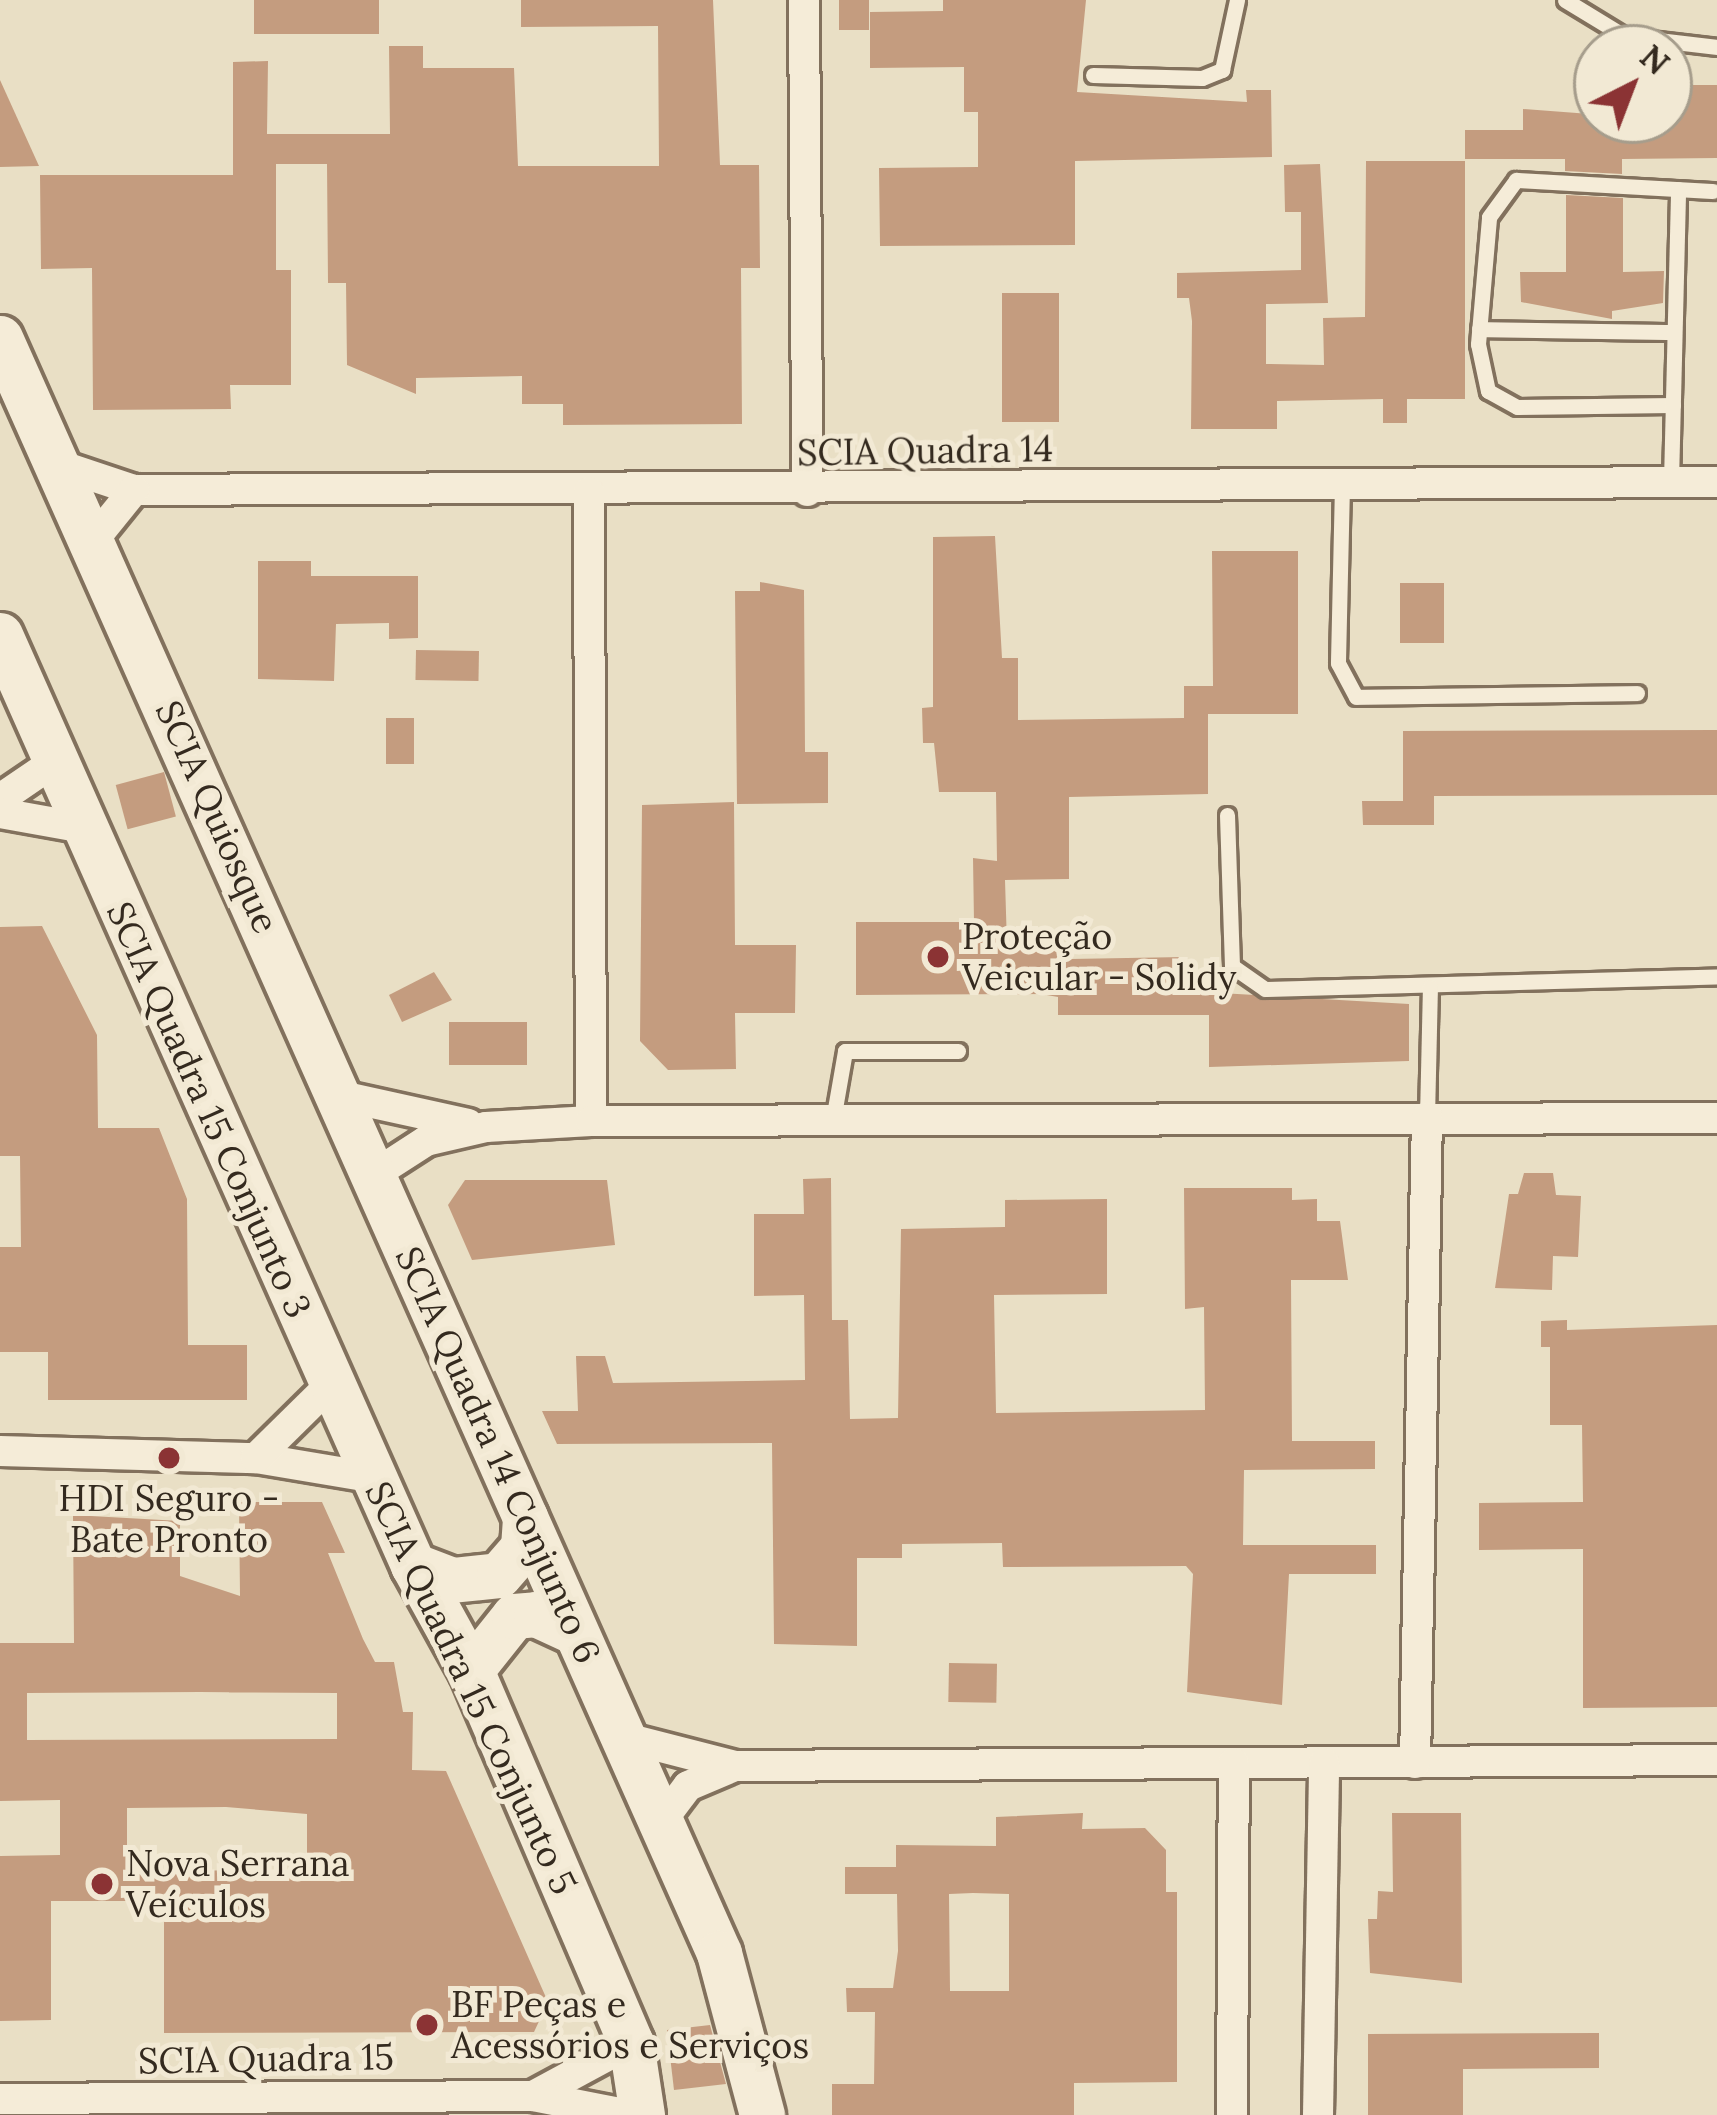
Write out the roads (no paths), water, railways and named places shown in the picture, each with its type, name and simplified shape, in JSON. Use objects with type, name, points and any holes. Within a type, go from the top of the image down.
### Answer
[{"type":"main road","name":"SCIA Quiosque","points":[[0,338],[358,1135]]},
{"type":"main road","name":"SCIA Quadra 15 Conjunto 3","points":[[0,635],[352,1429]]},
{"type":"main road","name":"SCIA Quadra 14 Conjunto 6","points":[[358,1135],[743,2020],[762,2115]]},
{"type":"main road","name":"SCIA Quadra 15 Conjunto 5","points":[[352,1429],[413,1565],[471,1670],[635,2089]]},
{"type":"main road","points":[[413,1565],[452,1580],[499,1575],[523,1547],[525,1517]]},
{"type":"main road","points":[[471,1670],[514,1616],[575,1632]]},
{"type":"street","points":[[804,0],[807,491]]},
{"type":"street","name":"SCIA Quadra 14","points":[[63,482],[134,490],[589,492],[1717,482]]},
{"type":"street","points":[[92,542],[134,490]]},
{"type":"street","points":[[589,492],[591,1121]]},
{"type":"street","points":[[0,799],[69,794]]},
{"type":"street","points":[[0,813],[69,794]]},
{"type":"street","points":[[1414,1763],[1427,1117]]},
{"type":"street","points":[[358,1135],[591,1121],[1717,1118]]},
{"type":"street","points":[[358,1135],[426,1141],[486,1126]]},
{"type":"street","points":[[256,1458],[332,1383]]},
{"type":"street","points":[[0,1451],[256,1458],[374,1478]]},
{"type":"street","points":[[631,1755],[735,1766],[1717,1760]]},
{"type":"street","points":[[1232,2115],[1234,1763]]},
{"type":"street","points":[[1318,2115],[1324,1763]]},
{"type":"street","points":[[660,1823],[688,1786],[735,1766]]},
{"type":"street","name":"SCIA Quadra 15","points":[[533,2096],[635,2089]]},
{"type":"street","name":"SCIA Quadra 15","points":[[0,2099],[74,2108],[635,2089]]},
{"type":"lane","points":[[1093,75],[1202,78],[1222,70],[1238,0]]},
{"type":"lane","points":[[1565,0],[1624,36],[1717,47]]},
{"type":"lane","points":[[1672,405],[1499,401],[1480,379],[1489,217],[1500,190],[1516,180],[1713,191]]},
{"type":"lane","points":[[1671,481],[1678,189]]},
{"type":"lane","points":[[1480,329],[1674,332]]},
{"type":"lane","points":[[1342,485],[1338,663],[1356,697],[1636,693]]},
{"type":"lane","points":[[1227,815],[1229,948],[1246,982],[1295,993],[1717,976]]},
{"type":"lane","points":[[1427,1117],[1430,987]]},
{"type":"lane","points":[[832,1120],[845,1052],[958,1051]]},
{"type":"place","name":"Proteção Veicular - Solidy","points":[[938,957]]},
{"type":"place","name":"HDI Seguro - Bate Pronto","points":[[169,1458]]},
{"type":"place","name":"Nova Serrana Veículos","points":[[102,1884]]},
{"type":"place","name":"BF Peças e Acessórios e Serviços","points":[[427,2025]]}]
